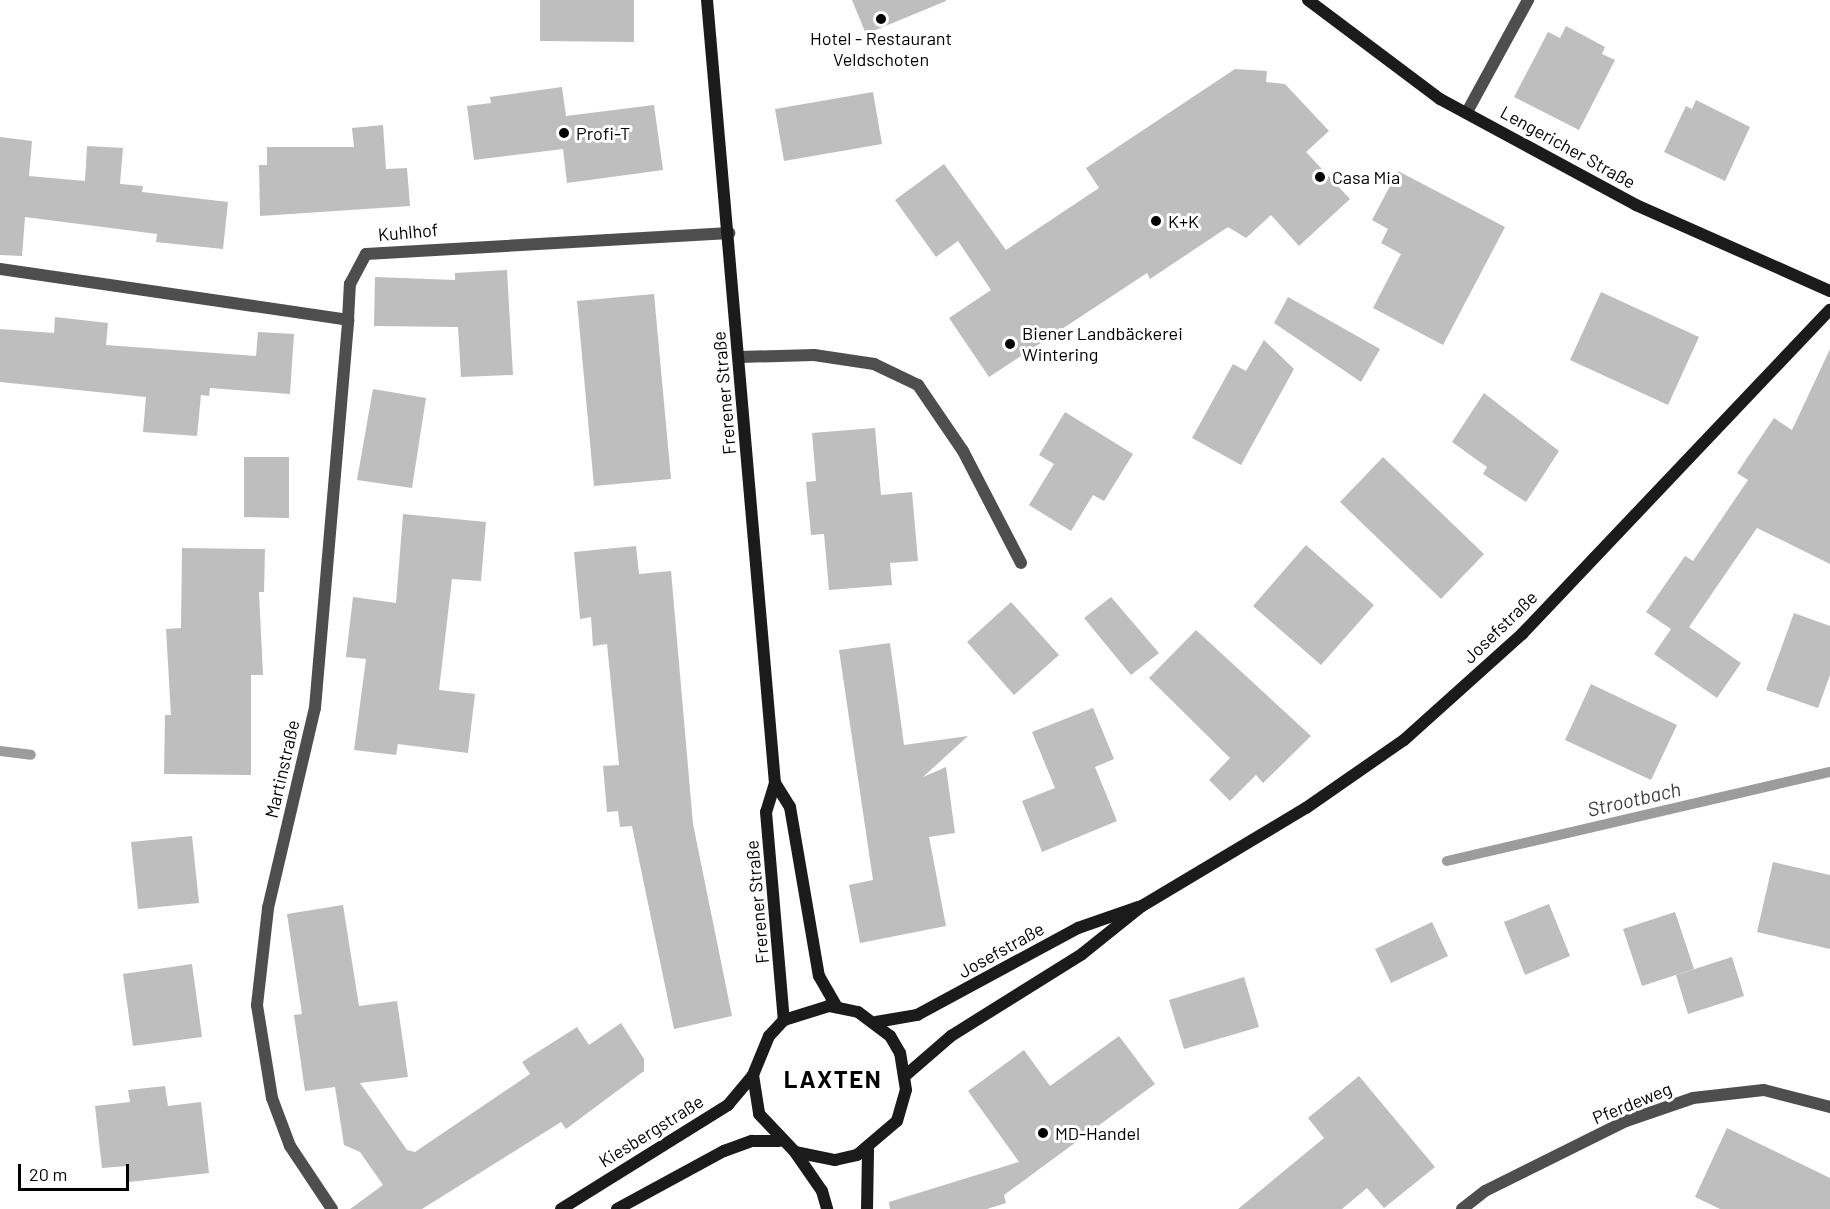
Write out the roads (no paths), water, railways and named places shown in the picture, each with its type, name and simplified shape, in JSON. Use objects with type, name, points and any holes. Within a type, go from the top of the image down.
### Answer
[{"type":"main road","name":"Frerener Straße","points":[[707,0],[776,783],[766,812],[784,1020]]},
{"type":"main road","name":"Lengericher Straße","points":[[1308,0],[1440,99],[1636,204],[1830,291]]},
{"type":"main road","name":"Josefstraße","points":[[906,1075],[951,1036],[1083,954],[1142,906],[1306,808],[1404,740],[1522,634],[1830,310]]},
{"type":"main road","name":"Frerener Straße","points":[[776,783],[790,807],[819,976],[837,1007]]},
{"type":"main road","name":"Josefstraße","points":[[876,1022],[917,1015],[1078,928],[1142,906]]},
{"type":"main road","points":[[795,1152],[835,1160],[867,1150],[897,1121],[906,1075],[900,1053],[876,1022],[837,1007],[807,1009],[784,1020],[758,1054],[753,1075],[759,1114],[779,1141],[795,1152],[822,1191],[827,1209]]},
{"type":"main road","name":"Kiesbergstraße","points":[[561,1209],[728,1105],[753,1075]]},
{"type":"main road","points":[[617,1209],[724,1151],[752,1141],[779,1141]]},
{"type":"main road","points":[[867,1150],[867,1209]]},
{"type":"street","points":[[1467,112],[1528,0]]},
{"type":"street","name":"Kuhlhof","points":[[348,320],[350,284],[366,255],[729,233]]},
{"type":"street","points":[[0,269],[348,320]]},
{"type":"street","name":"Martinstraße","points":[[332,1209],[290,1146],[272,1098],[257,1005],[268,908],[315,708],[348,320]]},
{"type":"street","points":[[740,357],[814,355],[874,364],[918,385],[963,452],[1021,563]]},
{"type":"street","name":"Pferdeweg","points":[[1462,1209],[1485,1191],[1626,1121],[1693,1098],[1764,1090],[1830,1107]]},
{"type":"waterway","name":"Strootbach","points":[[0,751],[31,755]]},
{"type":"waterway","name":"Strootbach","points":[[1447,861],[1830,772]]},
{"type":"place","name":"Hotel - Restaurant Veldschoten","points":[[881,19]]},
{"type":"place","name":"Profi-T","points":[[564,133]]},
{"type":"place","name":"Casa Mia","points":[[1320,177]]},
{"type":"place","name":"K+K","points":[[1156,221]]},
{"type":"place","name":"Biener Landbäckerei Wintering","points":[[1010,344]]},
{"type":"place","name":"MD-Handel","points":[[1043,1133]]},
{"type":"district","name":"LAXTEN","points":[[833,1079]]}]
